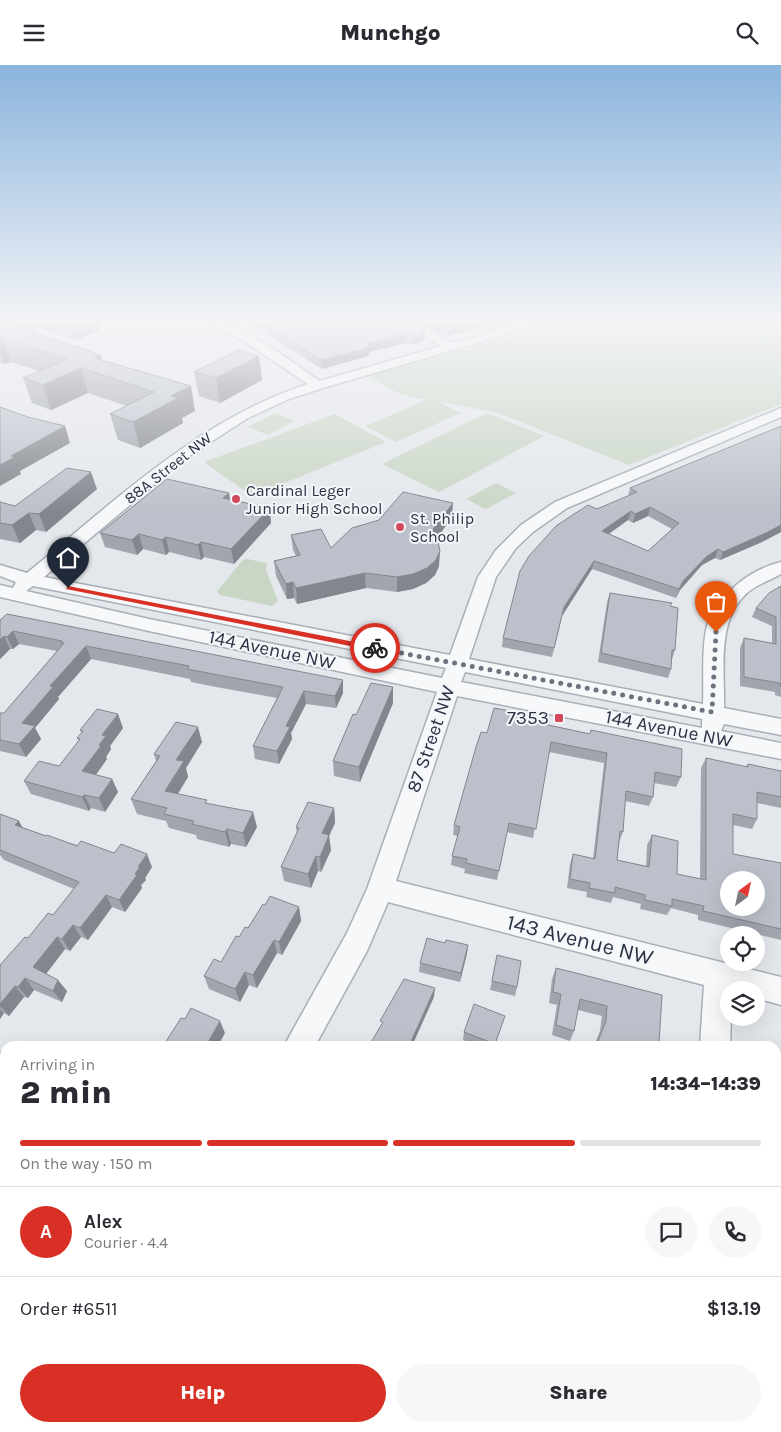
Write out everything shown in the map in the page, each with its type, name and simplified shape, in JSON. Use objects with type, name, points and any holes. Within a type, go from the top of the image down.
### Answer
[{"type":"street","name":"88A Street NW","points":[[3,596],[29,580],[181,455],[210,435],[243,415],[284,396],[316,386]]},
{"type":"street","name":"87 Street NW","points":[[302,1041],[357,942],[380,889],[487,577],[501,551],[529,525],[560,505],[781,412]]},
{"type":"street","points":[[713,737],[712,712],[715,643],[718,621],[740,589],[781,567]]},
{"type":"street","name":"144 Avenue NW","points":[[0,570],[29,580],[456,665],[712,712],[781,727]]},
{"type":"street","name":"144 Avenue NW","points":[[3,596],[449,687],[781,751]]},
{"type":"street","name":"143 Avenue NW","points":[[380,889],[781,991]]},
{"type":"street","points":[[715,1041],[719,976]]},
{"type":"green space","points":[[385,386],[781,386],[781,404],[629,465],[498,413],[437,401],[461,413],[396,442],[365,426],[426,400],[400,394]]},
{"type":"green space","points":[[275,413],[294,421],[268,435],[248,427]]},
{"type":"green space","points":[[487,413],[544,436],[439,492],[382,464]]},
{"type":"green space","points":[[335,414],[386,442],[252,496],[204,462]]},
{"type":"green space","points":[[496,483],[516,493],[486,509],[466,499]]},
{"type":"green space","points":[[243,560],[267,563],[266,570],[278,601],[272,606],[220,595],[217,591]]},
{"type":"building","points":[[135,386],[191,386],[171,396],[178,398],[133,422],[110,414],[154,392]]},
{"type":"building","points":[[0,407],[28,417],[65,426],[11,456],[15,457],[0,465]]},
{"type":"building","points":[[781,426],[781,525],[723,552],[718,549],[706,557],[683,581],[679,589],[594,561],[564,607],[554,648],[503,638],[520,571],[529,556],[556,526],[588,505],[597,509],[637,492],[630,488]],"holes":[[[650,507],[679,523],[648,551],[602,531],[631,511],[635,514]]]},
{"type":"building","points":[[67,468],[91,472],[39,514],[29,513],[12,525],[0,523],[0,502],[15,506]]},
{"type":"building","points":[[167,479],[229,493],[223,498],[270,508],[231,549],[201,542],[198,545],[166,537],[162,540],[139,534],[132,540],[100,533]]},
{"type":"building","points":[[403,492],[453,503],[431,532],[438,542],[440,551],[436,560],[427,568],[413,574],[397,577],[365,573],[296,588],[293,582],[286,584],[274,561],[300,555],[291,535],[321,529],[331,548],[352,528],[379,520]]},
{"type":"building","points":[[781,586],[780,686],[780,683],[744,677],[744,638],[776,644],[776,617],[756,608],[769,593]]},
{"type":"building","points":[[610,593],[672,603],[670,606],[678,608],[675,650],[672,650],[671,669],[601,653]]},
{"type":"building","points":[[7,614],[343,680],[335,696],[304,691],[286,726],[290,727],[277,751],[253,746],[283,687],[187,669],[189,666],[86,646],[50,686],[53,687],[22,723],[35,726],[19,744],[0,740],[0,713],[4,713],[64,643],[13,631],[7,637],[4,636],[0,640],[0,620]]},
{"type":"building","points":[[371,683],[393,687],[359,767],[333,761],[353,714],[356,715]]},
{"type":"building","points":[[494,708],[526,714],[525,720],[590,734],[591,730],[682,749],[681,777],[655,772],[653,797],[626,791],[623,832],[620,831],[617,860],[649,867],[652,835],[678,841],[677,874],[706,880],[706,758],[748,767],[748,764],[781,771],[781,797],[757,792],[757,819],[733,814],[733,854],[781,863],[781,929],[725,916],[765,916],[765,871],[720,871],[720,915],[703,911],[704,906],[672,899],[672,906],[645,900],[645,895],[615,887],[615,893],[589,888],[590,883],[570,879],[573,854],[595,859],[607,753],[551,742],[536,829],[509,823],[499,871],[466,863],[467,859],[452,856],[460,827],[454,825],[481,732],[487,733]]},
{"type":"building","points":[[97,709],[118,714],[102,735],[106,736],[99,745],[101,746],[82,771],[112,779],[99,798],[84,795],[82,797],[24,781],[39,761],[59,766],[80,739],[77,738],[83,731],[80,730]]},
{"type":"building","points":[[176,722],[198,727],[176,760],[184,761],[165,791],[207,800],[205,803],[253,812],[243,833],[227,829],[225,832],[192,824],[194,821],[164,814],[167,808],[131,799],[160,756],[154,754]]},
{"type":"building","points":[[308,802],[334,808],[322,833],[329,835],[320,857],[316,856],[308,874],[281,867],[299,828],[296,827]]},
{"type":"building","points":[[0,814],[19,821],[15,825],[77,846],[81,841],[114,853],[121,844],[147,854],[138,867],[140,867],[135,874],[137,875],[119,900],[106,895],[80,928],[73,925],[62,939],[57,937],[33,967],[58,980],[53,991],[25,978],[18,987],[15,986],[0,1004],[0,965],[25,937],[28,938],[48,913],[53,915],[79,882],[0,850]]},
{"type":"building","points":[[270,896],[299,907],[279,942],[274,940],[253,975],[245,972],[235,989],[204,976],[214,959],[221,962],[236,936],[239,937],[245,927],[248,928]]},
{"type":"building","points":[[427,938],[445,943],[446,940],[468,945],[461,973],[420,963]]},
{"type":"building","points":[[497,955],[521,961],[517,987],[492,981]]},
{"type":"building","points":[[556,968],[662,995],[659,1041],[598,1041],[606,1021],[607,1006],[580,999],[574,1031],[556,1025],[561,994],[553,992]]},
{"type":"building","points":[[404,979],[435,988],[411,1041],[372,1041],[383,1022],[380,1021]]},
{"type":"building","points":[[474,1004],[505,1016],[496,1041],[487,1041],[464,1032]]},
{"type":"building","points":[[191,1008],[220,1021],[209,1041],[166,1041],[181,1018],[185,1019]]},
{"type":"way so far","points":[[375,648],[712,712],[716,632]]},
{"type":"place","name":"Cardinal Leger Junior High School","points":[[236,499]]},
{"type":"place","name":"St. Philip School","points":[[400,527]]},
{"type":"place","name":"7353","points":[[559,718]]},
{"type":"route","points":[[68,588],[375,648]]}]
